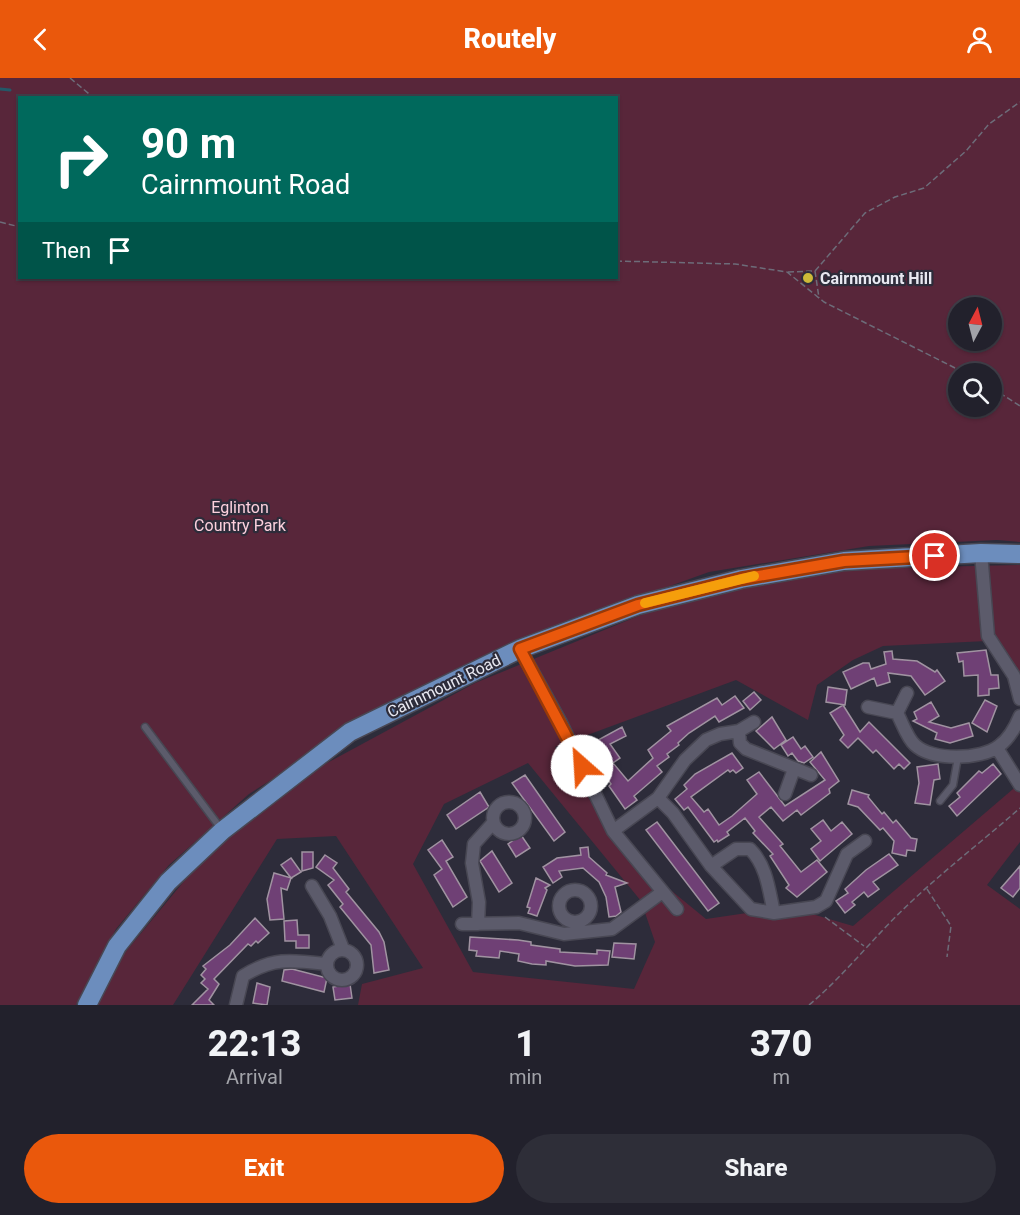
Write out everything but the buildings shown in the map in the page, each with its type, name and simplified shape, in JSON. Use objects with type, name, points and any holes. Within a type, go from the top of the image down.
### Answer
[{"type":"main road","name":"Cairnmount Road","points":[[87,1005],[117,946],[168,882],[222,831],[350,732],[520,649],[638,605],[741,579],[844,561],[981,553],[1020,554]]},
{"type":"street","points":[[981,553],[988,636],[1014,676],[1020,699]]},
{"type":"street","points":[[520,649],[561,723],[613,831],[661,893],[677,909]]},
{"type":"street","points":[[897,713],[907,693]]},
{"type":"street","points":[[868,707],[897,713]]},
{"type":"street","points":[[897,713],[914,745],[936,756],[958,757],[997,748],[1013,731],[1020,716]]},
{"type":"street","points":[[613,831],[658,798],[685,760],[706,740],[739,731],[754,722]]},
{"type":"street","points":[[739,731],[740,743],[746,749],[811,776]]},
{"type":"street","points":[[997,748],[1020,785]]},
{"type":"street","points":[[785,794],[794,769]]},
{"type":"street","points":[[658,798],[673,813],[711,866],[751,909],[774,913],[816,907],[826,901],[847,854],[865,841]]},
{"type":"street","points":[[478,924],[479,902],[472,863],[474,844],[493,823]]},
{"type":"street","points":[[711,866],[736,849],[750,849],[759,858],[763,868],[774,913]]},
{"type":"street","points":[[312,886],[330,916],[343,949]]},
{"type":"street","points":[[462,924],[519,924],[564,934],[612,929],[661,893]]},
{"type":"street","points":[[564,934],[568,921]]},
{"type":"street","points":[[343,949],[350,952],[357,962],[355,974],[344,980],[333,978],[326,964],[330,954],[343,949]]},
{"type":"street","points":[[236,1005],[243,976],[262,964],[289,960],[326,964]]},
{"type":"lane","points":[[145,727],[222,831]]},
{"type":"lane","points":[[940,801],[953,785],[958,757]]},
{"type":"path","points":[[70,78],[92,96]]},
{"type":"path","points":[[618,261],[735,264],[787,272],[815,270],[865,213],[895,197],[924,188],[966,151],[989,124],[1020,102]]},
{"type":"path","points":[[0,222],[18,226]]},
{"type":"path","points":[[815,270],[819,298]]},
{"type":"path","points":[[787,272],[819,298],[948,364]]},
{"type":"path","points":[[1002,394],[1020,406]]},
{"type":"path","points":[[809,1005],[831,986],[865,946],[926,888],[1020,808]]},
{"type":"path","points":[[926,888],[951,926],[947,957]]},
{"type":"path","points":[[816,907],[835,926],[865,946]]},
{"type":"green space","name":"Eglinton Country Park","points":[[0,78],[1020,78],[1020,542],[997,540],[869,546],[709,572],[506,645],[387,707],[249,794],[169,865],[116,929],[76,1005],[0,1005]]},
{"type":"green space","points":[[1020,565],[1020,676],[987,641],[883,646],[853,660],[817,685],[808,720],[736,680],[555,747],[624,852],[706,919],[788,907],[853,926],[1020,783],[1020,842],[987,885],[1020,909],[1020,1005],[358,1005],[362,984],[423,968],[336,836],[277,839],[173,1005],[97,1005],[113,967],[199,863],[303,776],[475,683],[670,603],[839,569]],"holes":[[[528,763],[641,901],[655,942],[634,989],[473,972],[413,864],[444,804]]]},
{"type":"waterway","points":[[0,89],[10,90]]},
{"type":"slow traffic","points":[[645,603],[754,576]]},
{"type":"place","name":"Cairnmount Hill","points":[[808,278]]},
{"type":"route","points":[[582,766],[520,649],[638,605],[741,579],[844,561],[935,556]]}]
